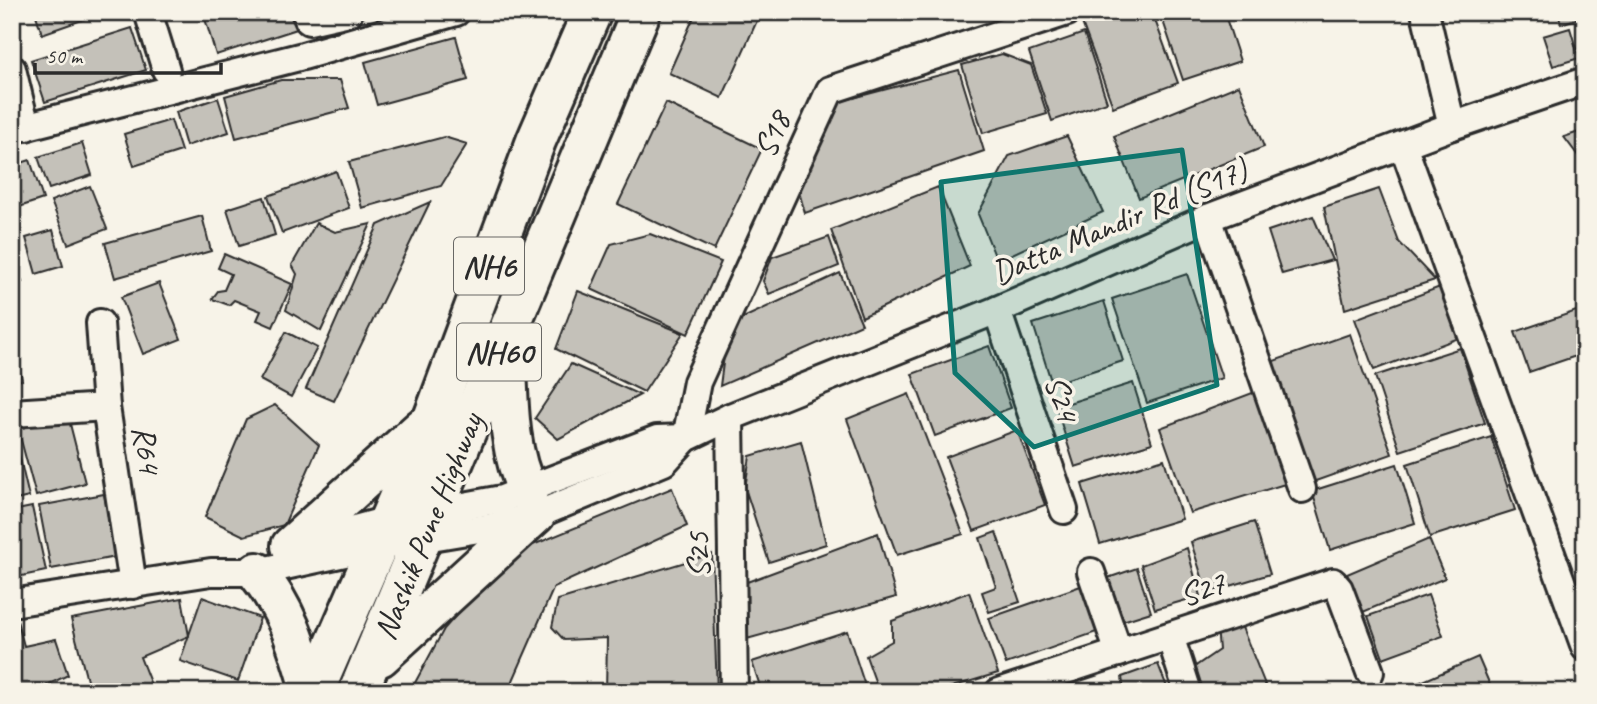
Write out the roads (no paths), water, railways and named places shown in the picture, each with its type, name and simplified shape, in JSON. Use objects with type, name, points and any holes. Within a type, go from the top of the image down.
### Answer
[{"type":"highway","name":"Nashik Pune Highway","points":[[312,692],[433,418],[536,141],[592,12]]},
{"type":"highway","name":"Nashik Pune Highway","points":[[364,679],[641,12]]},
{"type":"highway","points":[[364,679],[532,503],[519,470],[514,445],[505,336]]},
{"type":"highway","points":[[291,546],[433,418]]},
{"type":"highway","points":[[257,572],[278,598],[291,624],[312,692]]},
{"type":"street","points":[[148,12],[166,70]]},
{"type":"street","points":[[317,51],[307,16],[349,12]]},
{"type":"street","points":[[12,69],[19,128],[456,12]]},
{"type":"street","name":"S18","points":[[686,438],[697,382],[830,90],[1067,12]]},
{"type":"street","points":[[1425,12],[1452,126]]},
{"type":"street","name":"Datta Mandir Rd (S17)","points":[[383,533],[428,527],[532,503],[657,439],[686,438],[730,417],[997,310],[1208,218],[1452,126],[1585,81]]},
{"type":"street","points":[[1403,145],[1585,647]]},
{"type":"street","points":[[1208,218],[1302,489]]},
{"type":"street","name":"S24","points":[[997,310],[1064,510]]},
{"type":"street","name":"R64","points":[[100,323],[106,407],[133,585]]},
{"type":"street","points":[[12,413],[106,407]]},
{"type":"street","name":"S25","points":[[730,417],[734,692]]},
{"type":"street","points":[[211,572],[253,554],[383,533]]},
{"type":"street","points":[[12,603],[211,572],[257,572],[383,533]]},
{"type":"street","points":[[1091,572],[1119,653]]},
{"type":"street","name":"S27","points":[[999,692],[1333,582],[1339,589],[1370,672]]},
{"type":"street","points":[[1170,636],[1188,692]]}]
